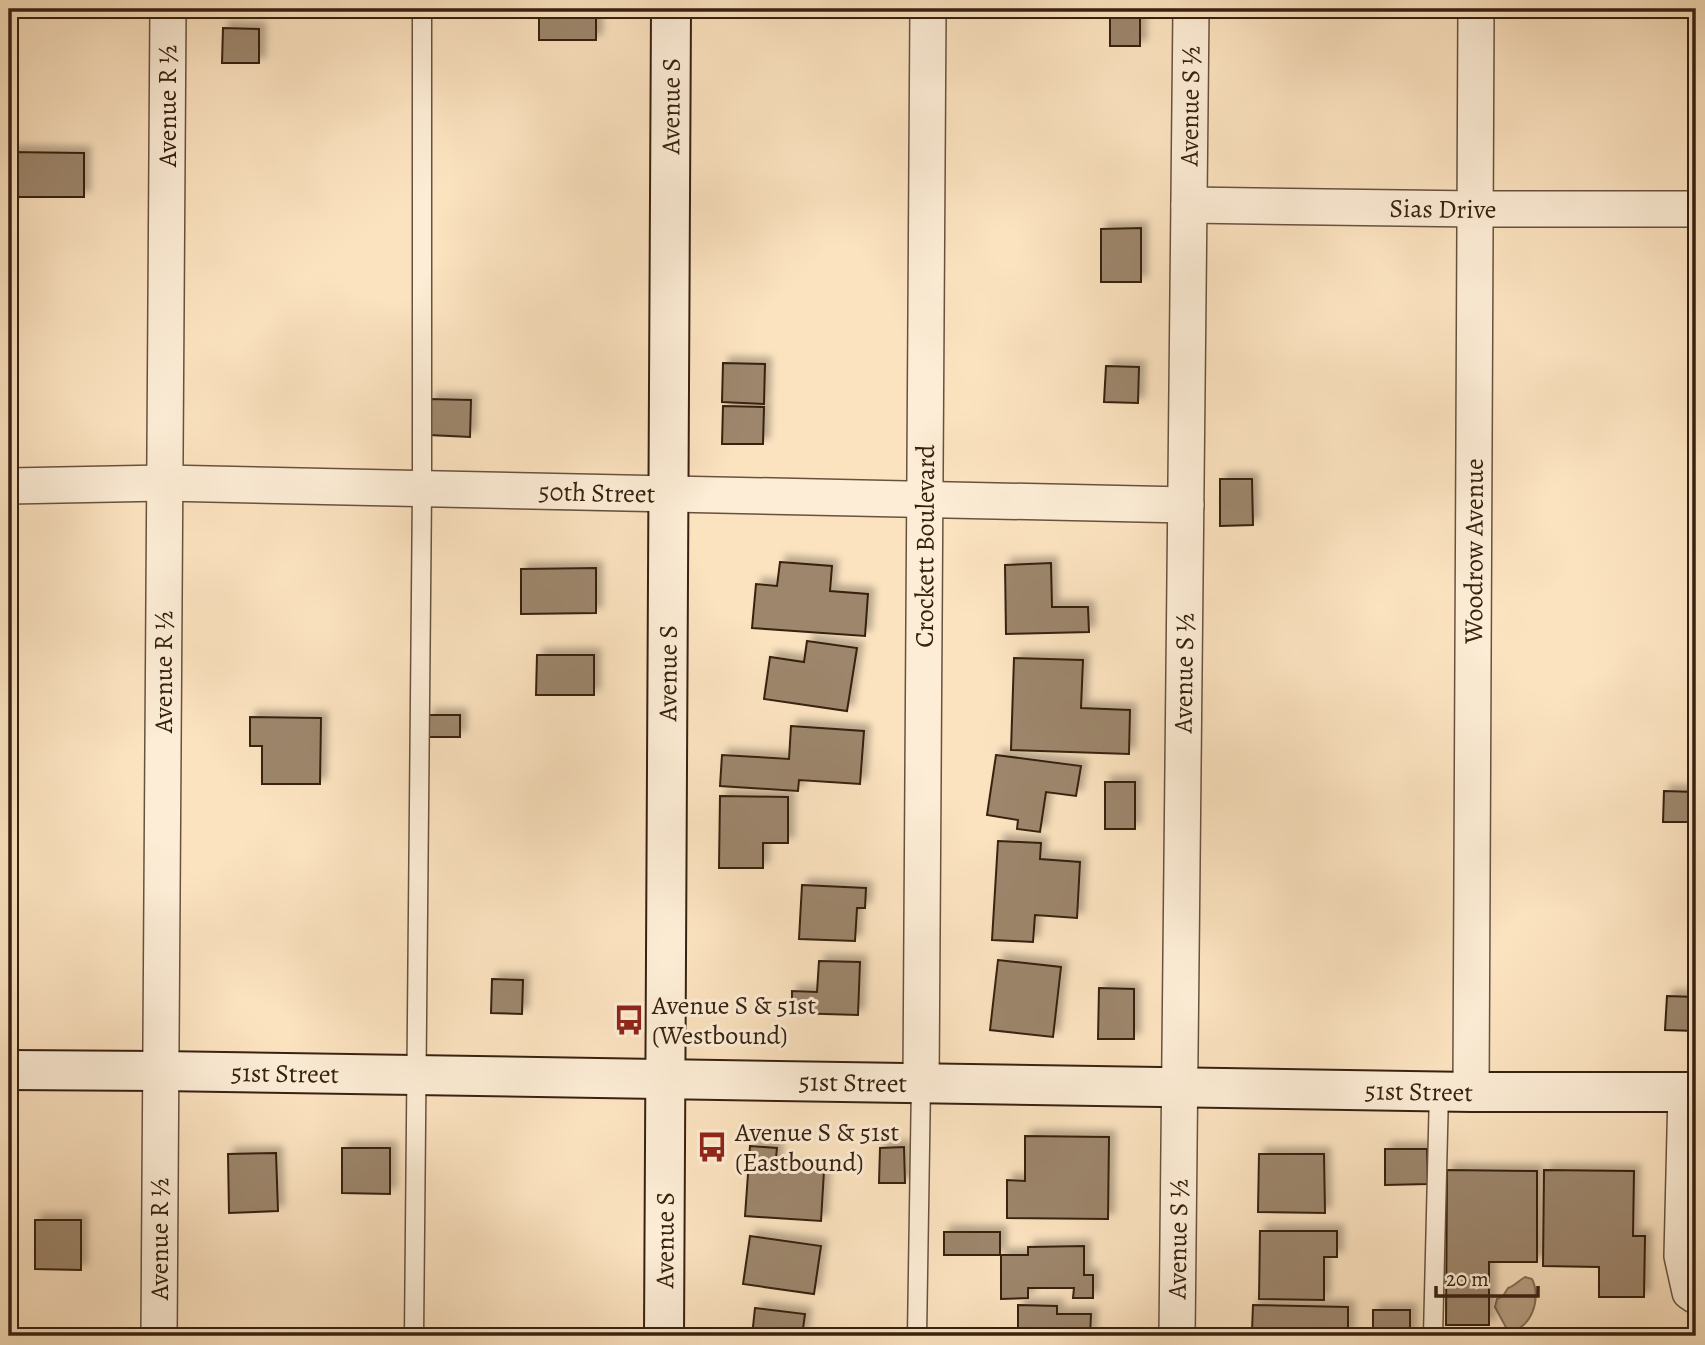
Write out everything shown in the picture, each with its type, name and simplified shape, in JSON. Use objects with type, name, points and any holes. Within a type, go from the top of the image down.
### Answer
[{"type":"street","name":"Avenue R ½","points":[[159,1336],[168,9]]},
{"type":"street","name":"Avenue S","points":[[664,1336],[671,9]]},
{"type":"street","name":"Crockett Boulevard","points":[[920,1083],[928,9]]},
{"type":"street","name":"Avenue S ½","points":[[1177,1336],[1191,9]]},
{"type":"street","name":"Woodrow Avenue","points":[[1455,1092],[1476,209],[1476,9]]},
{"type":"street","name":"Sias Drive","points":[[1189,205],[1696,209]]},
{"type":"street","name":"50th Street","points":[[9,486],[164,483],[1186,505]]},
{"type":"street","name":"51st Street","points":[[9,1070],[1455,1092],[1691,1092]]},
{"type":"street","points":[[1691,1092],[1682,1256],[1690,1292],[1696,1296]]},
{"type":"lane","points":[[414,1336],[422,489],[422,9]]},
{"type":"lane","points":[[917,1336],[920,1083]]},
{"type":"lane","points":[[1433,1336],[1455,1092]]},
{"type":"shaded area","points":[[1525,1277],[1532,1279],[1535,1287],[1535,1304],[1523,1326],[1508,1331],[1495,1307],[1497,1299]]},
{"type":"building","points":[[539,9],[596,9],[596,40],[539,40]]},
{"type":"building","points":[[1110,16],[1140,16],[1140,46],[1110,46]]},
{"type":"building","points":[[223,28],[259,29],[259,63],[222,63]]},
{"type":"building","points":[[9,152],[84,153],[84,197],[9,197]]},
{"type":"building","points":[[1141,228],[1141,282],[1101,282],[1101,229]]},
{"type":"building","points":[[723,363],[765,364],[764,404],[722,402]]},
{"type":"building","points":[[1106,366],[1139,367],[1138,403],[1104,402]]},
{"type":"building","points":[[430,399],[471,400],[470,437],[429,435]]},
{"type":"building","points":[[723,406],[764,407],[763,444],[722,444]]},
{"type":"building","points":[[1220,479],[1252,479],[1253,525],[1220,526]]},
{"type":"building","points":[[780,562],[832,566],[830,591],[868,594],[865,636],[752,628],[756,584],[777,586]]},
{"type":"building","points":[[1051,563],[1052,607],[1088,607],[1089,632],[1006,634],[1005,565]]},
{"type":"building","points":[[596,568],[596,613],[521,614],[521,569]]},
{"type":"building","points":[[807,641],[857,648],[847,711],[764,699],[770,657],[804,662]]},
{"type":"building","points":[[537,655],[594,655],[594,695],[536,695]]},
{"type":"building","points":[[1014,658],[1083,660],[1081,708],[1130,710],[1129,754],[1011,750]]},
{"type":"building","points":[[428,715],[460,715],[460,737],[428,737]]},
{"type":"building","points":[[250,717],[321,718],[320,784],[262,784],[262,746],[250,746]]},
{"type":"building","points":[[791,726],[864,731],[860,784],[799,780],[798,791],[720,786],[722,755],[789,759]]},
{"type":"building","points":[[996,755],[1081,766],[1076,796],[1046,792],[1040,832],[1017,829],[1018,820],[987,815]]},
{"type":"building","points":[[1105,782],[1135,782],[1135,829],[1105,829]]},
{"type":"building","points":[[1664,791],[1696,792],[1696,822],[1663,822]]},
{"type":"building","points":[[720,796],[788,797],[788,843],[763,843],[763,868],[719,868]]},
{"type":"building","points":[[998,841],[1041,843],[1040,859],[1080,862],[1077,918],[1035,915],[1033,942],[992,940]]},
{"type":"building","points":[[802,885],[866,888],[865,908],[857,908],[855,941],[799,939]]},
{"type":"building","points":[[998,960],[1061,967],[1053,1037],[990,1030]]},
{"type":"building","points":[[819,961],[860,962],[858,1015],[792,1013],[792,991],[817,992]]},
{"type":"building","points":[[492,979],[523,980],[522,1014],[491,1013]]},
{"type":"building","points":[[1099,988],[1134,989],[1134,1039],[1098,1039]]},
{"type":"building","points":[[1667,996],[1696,997],[1696,1031],[1665,1030]]},
{"type":"building","points":[[1025,1136],[1109,1137],[1108,1219],[1007,1218],[1007,1180],[1025,1181]]},
{"type":"building","points":[[750,1146],[777,1148],[775,1168],[824,1171],[821,1221],[745,1216]]},
{"type":"building","points":[[904,1147],[905,1183],[879,1183],[880,1148]]},
{"type":"building","points":[[342,1148],[390,1148],[390,1194],[342,1193]]},
{"type":"building","points":[[1385,1149],[1427,1149],[1428,1184],[1385,1185]]},
{"type":"building","points":[[276,1153],[278,1211],[229,1213],[228,1154]]},
{"type":"building","points":[[1259,1154],[1324,1154],[1325,1213],[1258,1212]]},
{"type":"building","points":[[1447,1170],[1537,1171],[1537,1262],[1489,1262],[1489,1325],[1446,1325]]},
{"type":"building","points":[[1544,1170],[1634,1171],[1633,1236],[1645,1236],[1644,1297],[1599,1297],[1599,1267],[1543,1266]]},
{"type":"building","points":[[35,1220],[81,1220],[81,1270],[35,1269]]},
{"type":"building","points":[[1260,1231],[1337,1231],[1337,1257],[1324,1257],[1324,1300],[1259,1299]]},
{"type":"building","points":[[944,1232],[1000,1232],[1000,1255],[944,1255]]},
{"type":"building","points":[[750,1236],[821,1246],[814,1294],[743,1284]]},
{"type":"building","points":[[1084,1246],[1084,1275],[1093,1275],[1093,1298],[1073,1298],[1074,1288],[1028,1288],[1028,1298],[1001,1299],[1001,1255],[1028,1255],[1028,1247]]},
{"type":"building","points":[[1018,1305],[1057,1306],[1057,1314],[1091,1314],[1090,1336],[1018,1336]]},
{"type":"building","points":[[1253,1305],[1348,1307],[1348,1336],[1289,1336],[1289,1333],[1252,1331]]},
{"type":"building","points":[[755,1308],[805,1314],[802,1336],[752,1336]]},
{"type":"building","points":[[1373,1310],[1410,1310],[1410,1336],[1373,1336]]},
{"type":"place","name":"Avenue S & 51st (Westbound)","points":[[629,1020]]},
{"type":"place","name":"Avenue S & 51st (Eastbound)","points":[[712,1147]]}]
